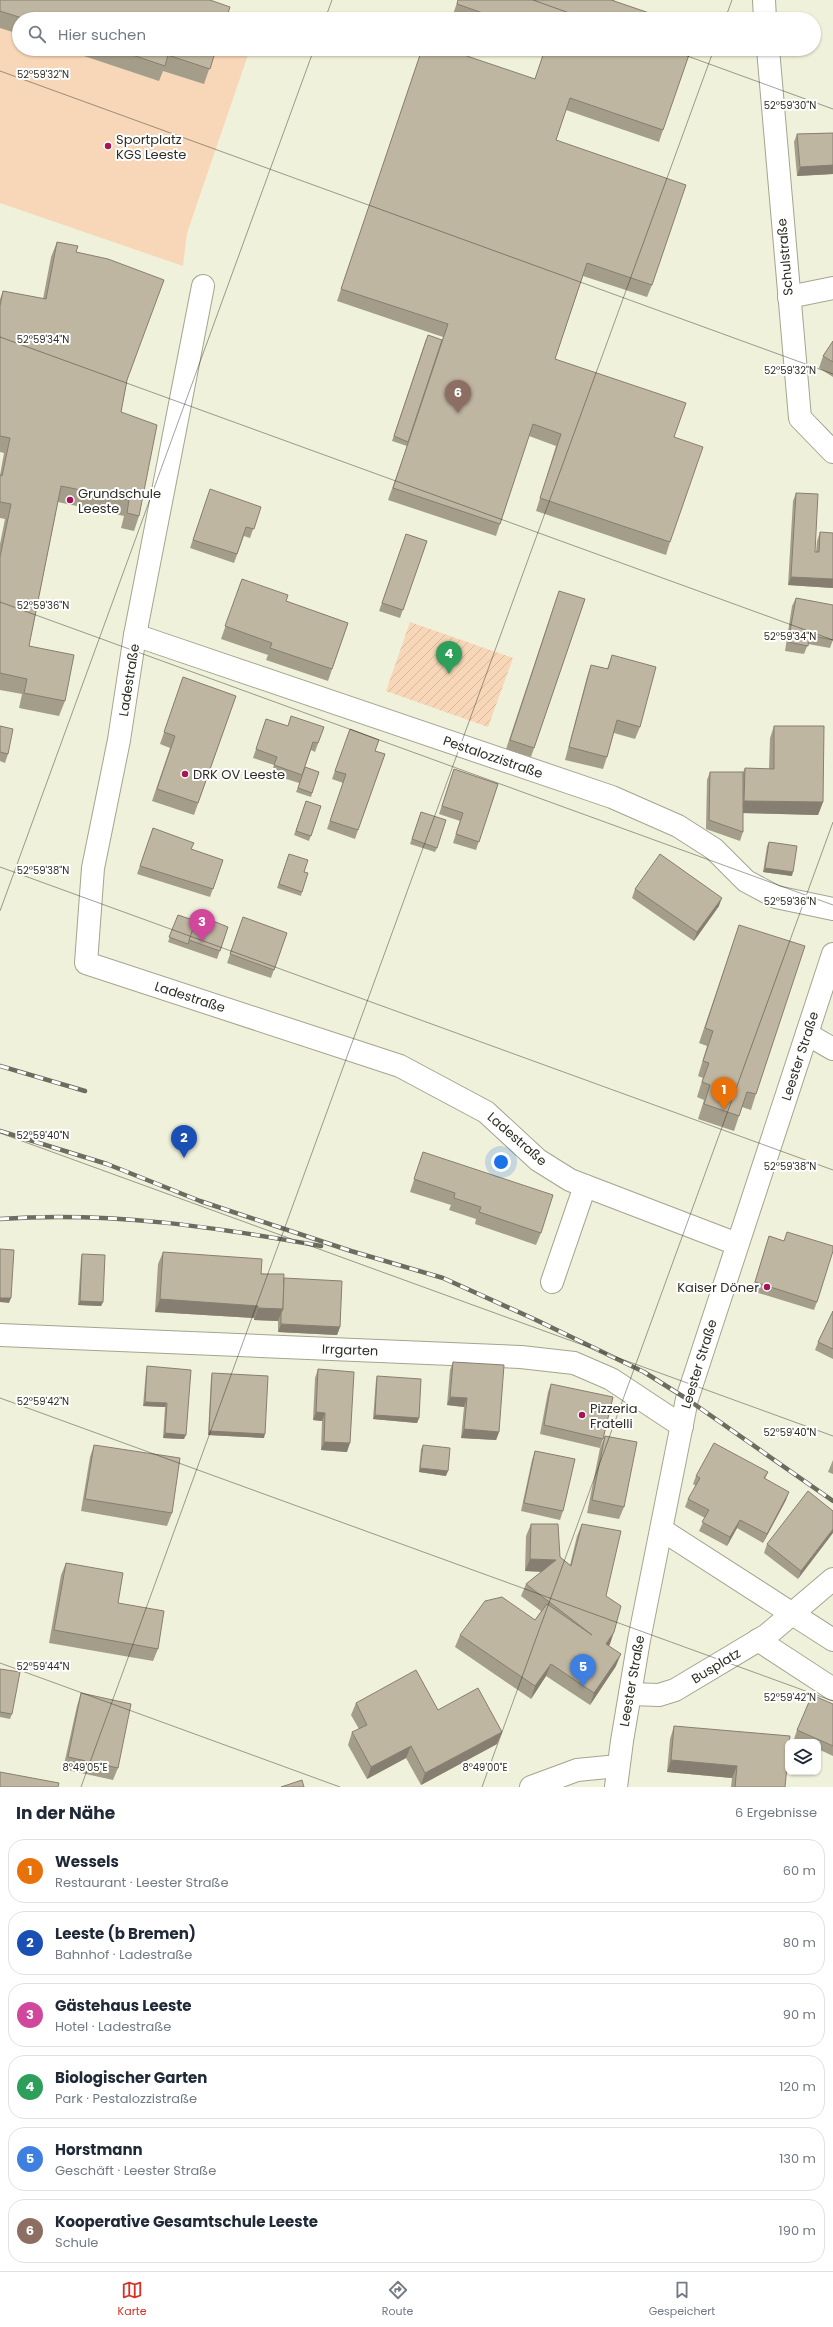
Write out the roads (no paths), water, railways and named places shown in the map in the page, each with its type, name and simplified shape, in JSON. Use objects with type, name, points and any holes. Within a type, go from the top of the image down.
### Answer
[{"type":"street","points":[[764,0],[765,12]]},
{"type":"street","name":"Schulstraße","points":[[769,56],[800,418],[833,452]]},
{"type":"street","name":"Ladestraße","points":[[203,286],[135,635],[119,740],[93,868],[86,964],[400,1066],[486,1112],[538,1160],[570,1180],[737,1244]]},
{"type":"street","points":[[789,297],[833,288]]},
{"type":"street","name":"Pestalozzistraße","points":[[135,635],[612,797],[678,826],[714,849],[746,882],[776,897],[833,909]]},
{"type":"street","name":"Leester Straße","points":[[617,1776],[630,1694],[687,1399],[833,954]]},
{"type":"street","points":[[807,1034],[833,1049]]},
{"type":"street","points":[[552,1282],[585,1186]]},
{"type":"street","name":"Irrgarten","points":[[0,1335],[521,1357],[574,1363],[611,1379],[682,1426]]},
{"type":"street","points":[[662,1530],[833,1640]]},
{"type":"street","name":"Busplatz","points":[[630,1694],[659,1695],[675,1690],[758,1640],[793,1614],[833,1579]]},
{"type":"street","points":[[758,1640],[833,1690]]},
{"type":"street","points":[[531,1787],[577,1770],[617,1776]]},
{"type":"railway","points":[[0,1066],[85,1091]]},
{"type":"railway","points":[[0,1131],[107,1164],[200,1201],[351,1251],[443,1278],[534,1319],[644,1372],[687,1399],[833,1501]]},
{"type":"railway","points":[[0,1219],[81,1217],[161,1222],[321,1246]]},
{"type":"place","name":"Sportplatz KGS Leeste","points":[[108,146]]},
{"type":"place","name":"Kooperative Gesamtschule Leeste","points":[[458,413]]},
{"type":"place","name":"Grundschule Leeste","points":[[70,500]]},
{"type":"place","name":"Biologischer Garten","points":[[449,674]]},
{"type":"place","name":"DRK OV Leeste","points":[[185,774]]},
{"type":"place","name":"Gästehaus Leeste","points":[[202,942]]},
{"type":"place","name":"Wessels","points":[[724,1110]]},
{"type":"place","name":"Leeste (b Bremen)","points":[[184,1158]]},
{"type":"place","name":"Kaiser Döner","points":[[767,1287]]},
{"type":"place","name":"Pizzeria Fratelli","points":[[582,1415]]},
{"type":"place","name":"Horstmann","points":[[583,1687]]}]
